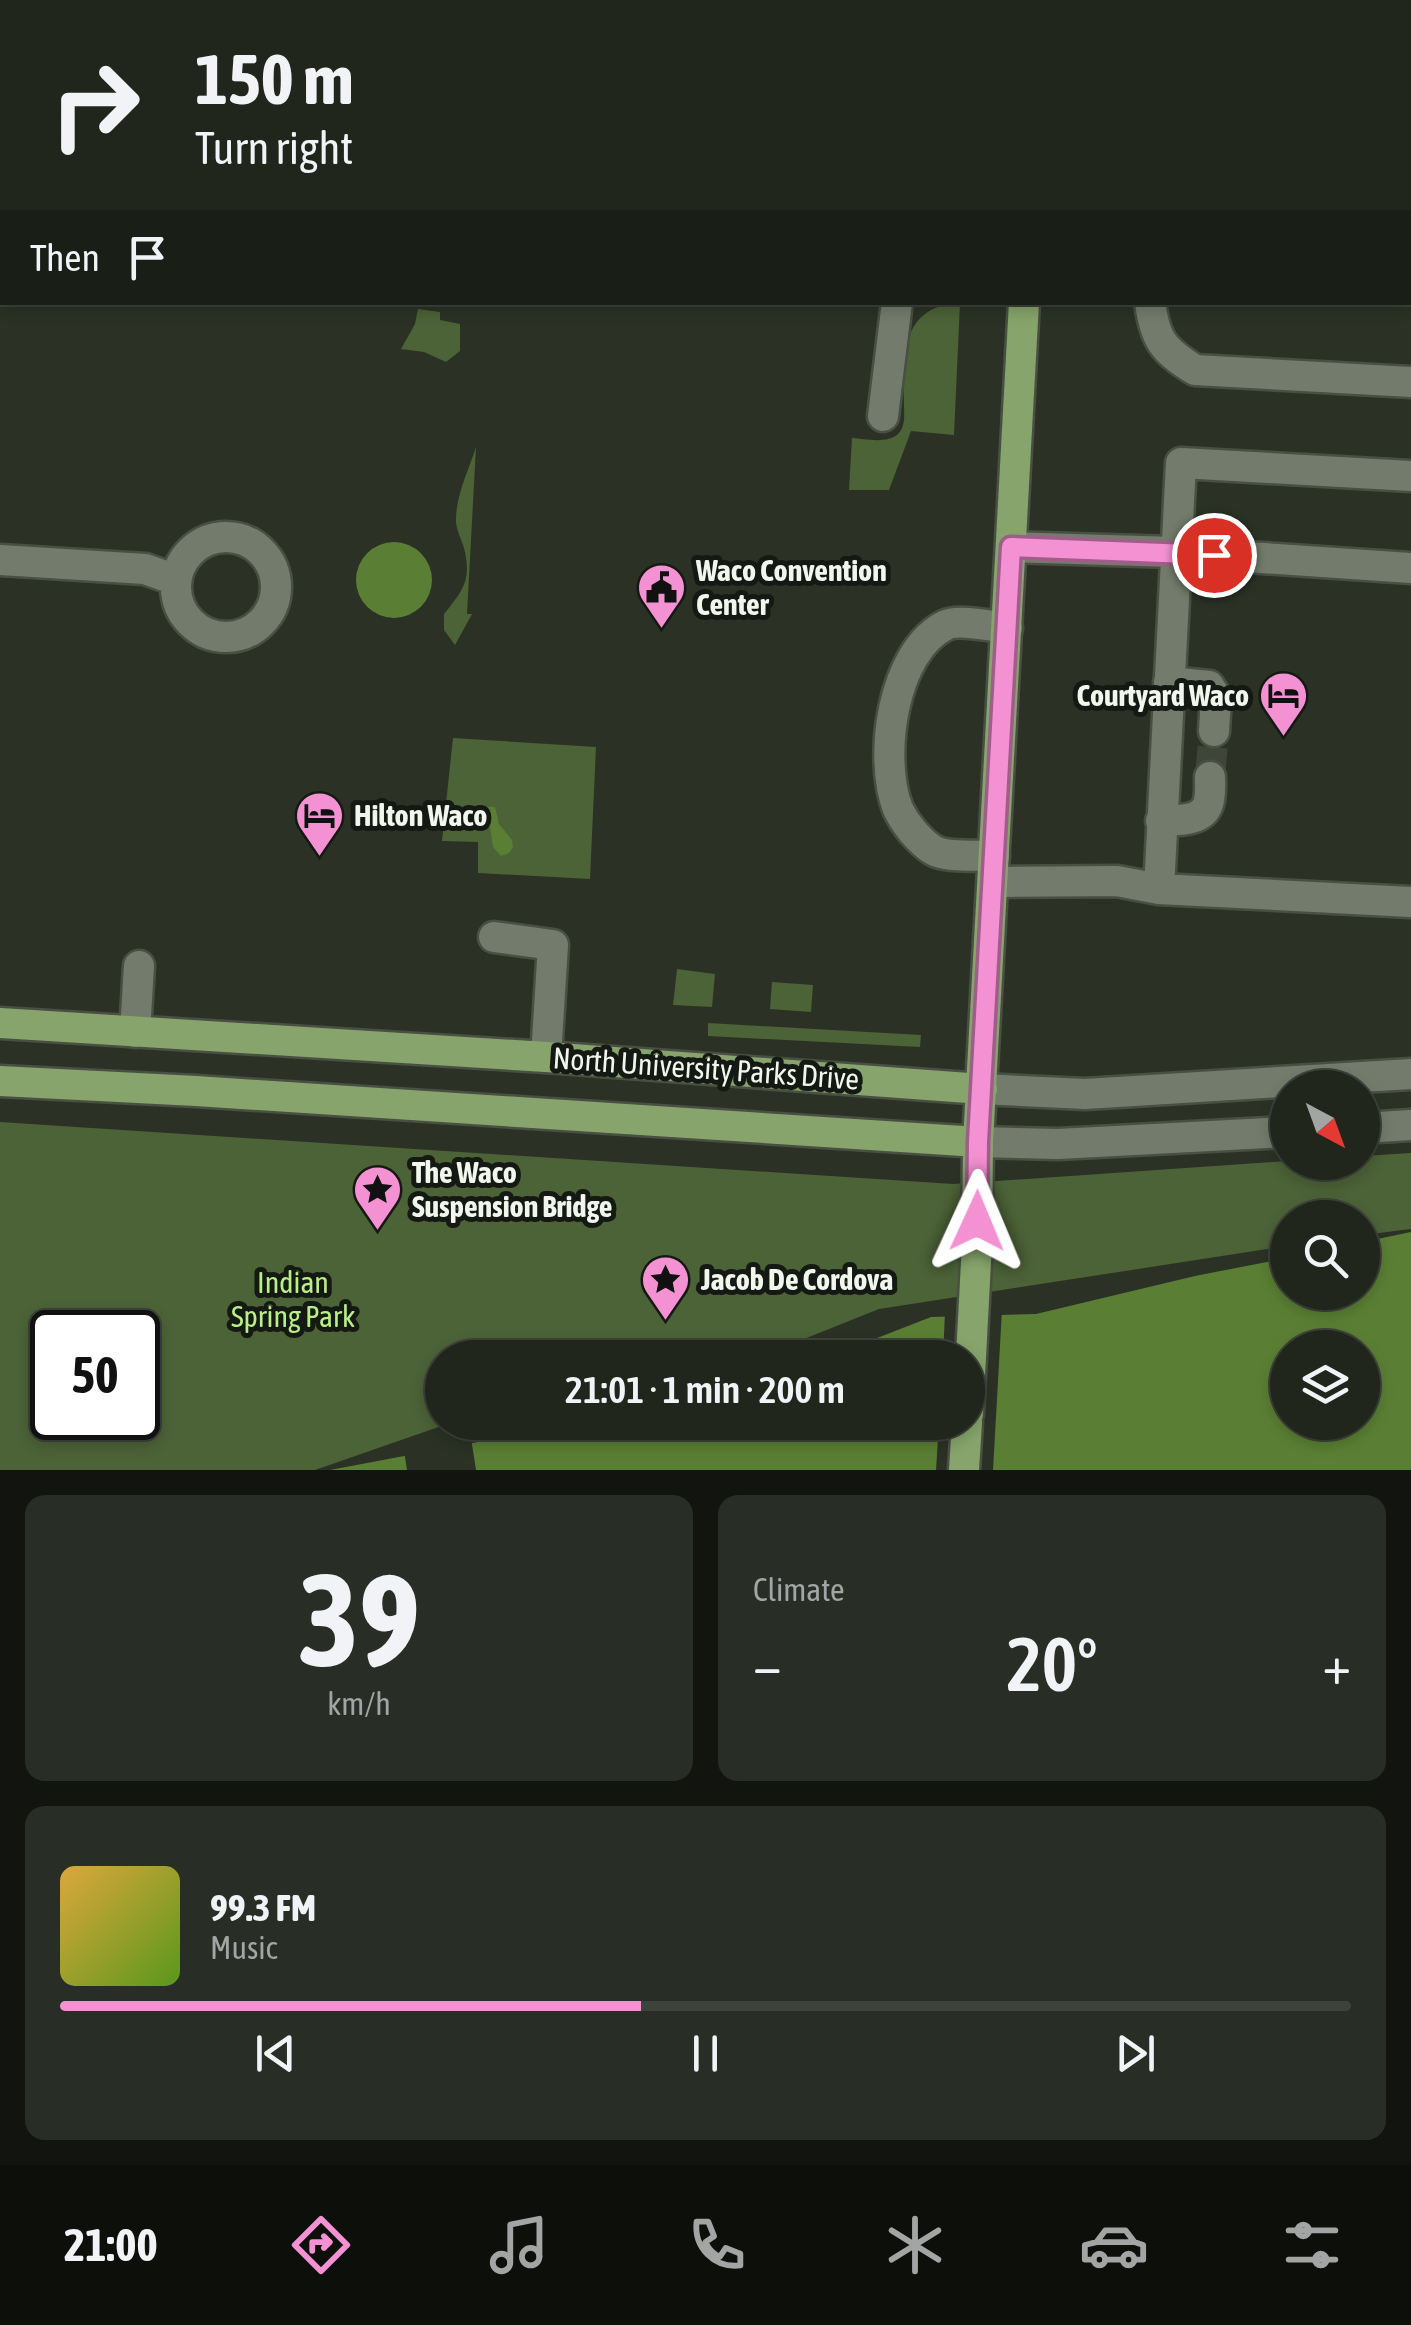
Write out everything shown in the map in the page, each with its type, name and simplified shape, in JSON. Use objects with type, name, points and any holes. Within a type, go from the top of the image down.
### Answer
[{"type":"main road","points":[[972,1340],[978,1142],[1024,305]]},
{"type":"main road","name":"North University Parks Drive","points":[[0,1023],[982,1089]]},
{"type":"main road","name":"North University Parks Drive","points":[[0,1081],[978,1142]]},
{"type":"main road","points":[[964,1470],[966,1440]]},
{"type":"street","points":[[883,416],[898,305]]},
{"type":"street","points":[[1150,305],[1154,332],[1175,357],[1195,370],[1411,382]]},
{"type":"street","points":[[1159,888],[1181,463],[1411,476]]},
{"type":"street","points":[[1011,547],[1174,552],[1411,568]]},
{"type":"street","points":[[0,560],[145,569],[176,580]]},
{"type":"street","points":[[1007,628],[950,622],[916,652],[900,684],[890,735],[898,807],[915,834],[938,853],[994,869],[1159,888],[1411,902]]},
{"type":"street","points":[[1169,682],[1210,686],[1216,698],[1214,731]]},
{"type":"street","points":[[1161,820],[1200,814],[1208,804],[1210,777]]},
{"type":"street","points":[[494,937],[553,945],[546,1057]]},
{"type":"street","points":[[135,1032],[139,966]]},
{"type":"street","name":"North University Parks Drive","points":[[982,1089],[1085,1094],[1411,1074]]},
{"type":"street","points":[[1380,1127],[1411,1125]]},
{"type":"street","name":"North University Parks Drive","points":[[978,1142],[1058,1144],[1270,1133]]},
{"type":"green space","points":[[960,305],[954,435],[911,431],[889,490],[849,490],[852,438],[888,439],[898,434],[904,416],[905,352],[909,337],[926,313],[940,306]]},
{"type":"green space","points":[[418,309],[440,312],[440,320],[460,324],[460,351],[446,362],[424,352],[401,349],[415,324]]},
{"type":"green space","points":[[476,447],[467,614],[472,614],[455,645],[444,630],[444,614],[466,577],[456,517]]},
{"type":"green space","points":[[453,738],[596,747],[590,879],[478,873],[478,842],[442,841]]},
{"type":"green space","points":[[677,969],[715,974],[712,1007],[673,1005]]},
{"type":"green space","points":[[772,982],[813,985],[811,1012],[770,1009]]},
{"type":"green space","points":[[708,1023],[921,1035],[920,1047],[708,1036]]},
{"type":"green space","name":"Indian Spring Park","points":[[0,1122],[953,1184],[1270,1162],[1270,1180],[1380,1180],[1380,1155],[1411,1153],[1411,1229],[1380,1233],[1380,1200],[1270,1200],[1270,1249],[879,1309],[802,1340],[425,1340],[425,1432],[315,1470],[0,1470]]},
{"type":"shaded area","points":[[394,542],[421,553],[432,580],[421,607],[394,618],[367,607],[356,580],[367,553]]},
{"type":"shaded area","points":[[487,807],[495,807],[499,824],[512,840],[509,853],[501,856],[493,847]]},
{"type":"shaded area","points":[[1411,1232],[1411,1470],[330,1470],[488,1440],[985,1440],[985,1340],[872,1340],[931,1317],[1036,1314],[1270,1261],[1270,1310],[1380,1310],[1380,1238]]},
{"type":"pier","points":[[1002,1310],[993,1470],[936,1470],[938,1440],[985,1440],[985,1340],[944,1340],[945,1312]]},
{"type":"pier","points":[[471,1440],[476,1470],[407,1470],[404,1451]]},
{"type":"tunnel","points":[[1210,777],[1214,731]]},
{"type":"place","name":"Waco Convention Center","points":[[661,630]]},
{"type":"place","name":"Courtyard Waco","points":[[1284,738]]},
{"type":"place","name":"Hilton Waco","points":[[319,858]]},
{"type":"place","name":"The Waco Suspension Bridge","points":[[377,1232]]},
{"type":"place","name":"Jacob De Cordova","points":[[666,1322]]},
{"type":"route","points":[[977,1221],[1011,547],[1214,555]]}]
